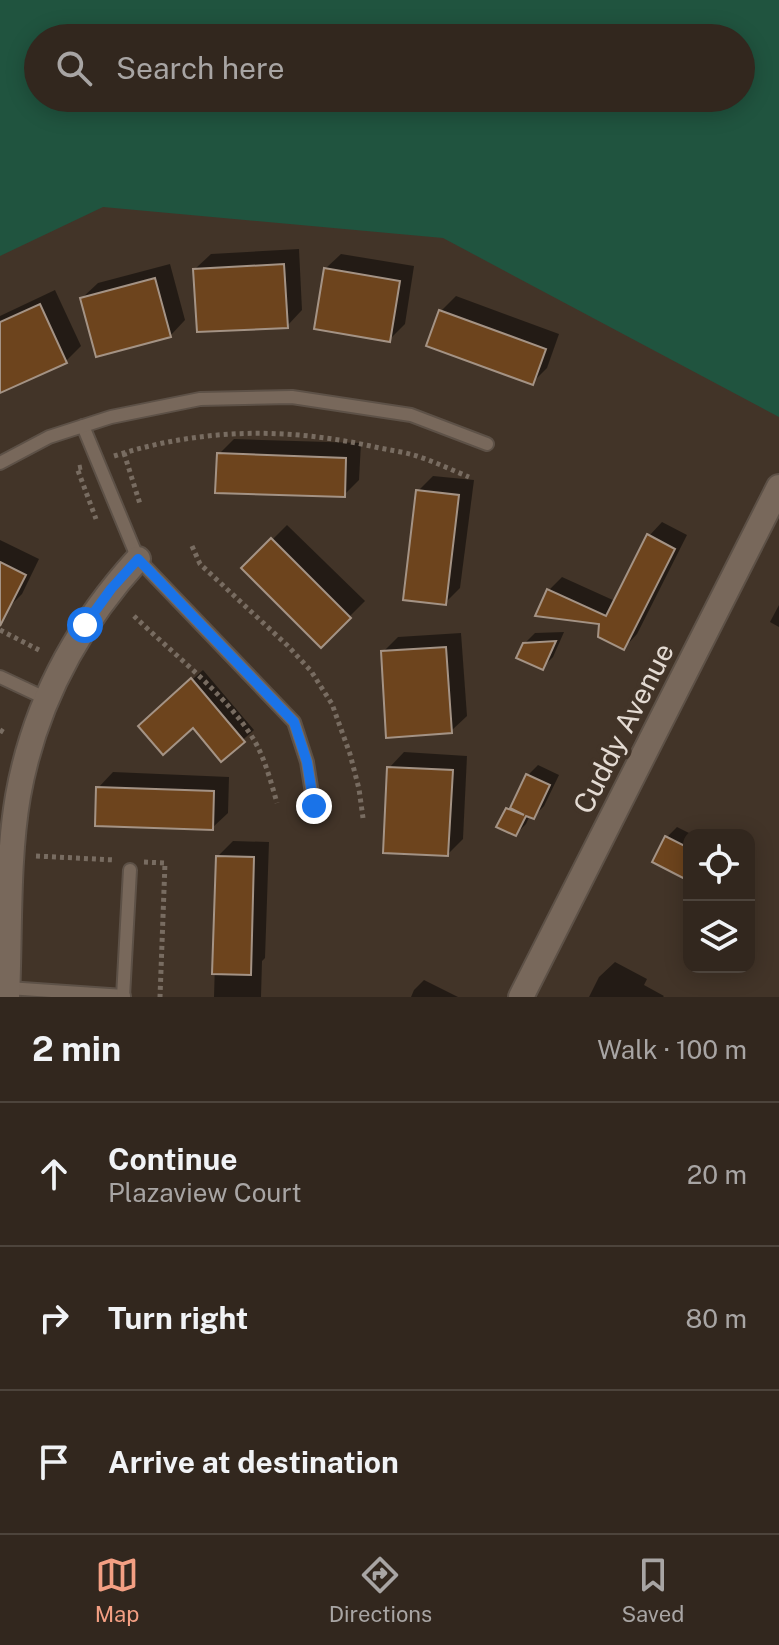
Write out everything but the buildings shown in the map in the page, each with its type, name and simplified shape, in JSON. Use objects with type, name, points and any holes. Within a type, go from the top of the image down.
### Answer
[{"type":"street","name":"Cuddy Avenue","points":[[521,997],[779,487]]},
{"type":"street","points":[[8,993],[5,928],[13,842],[18,795],[34,730],[57,676],[85,625],[138,559]]},
{"type":"lane","points":[[0,463],[49,437],[111,417],[200,399],[292,397],[411,415],[487,444]]},
{"type":"lane","points":[[83,426],[138,559],[294,722],[307,762],[314,806]]},
{"type":"lane","points":[[0,677],[47,699]]},
{"type":"lane","points":[[8,993],[124,996],[130,870]]},
{"type":"path","points":[[96,519],[77,468],[173,441],[214,436],[251,432],[334,437],[416,456],[469,477]]},
{"type":"path","points":[[124,453],[140,504]]},
{"type":"path","points":[[192,546],[200,564],[270,628],[303,663],[332,704],[350,754],[363,818]]},
{"type":"path","points":[[134,616],[237,715],[255,742],[277,803]]},
{"type":"path","points":[[0,630],[39,650]]},
{"type":"green space","points":[[0,0],[779,0],[779,417],[443,238],[103,207],[0,256]]},
{"type":"route","points":[[85,625],[138,559],[294,722],[307,762],[314,806]]}]
